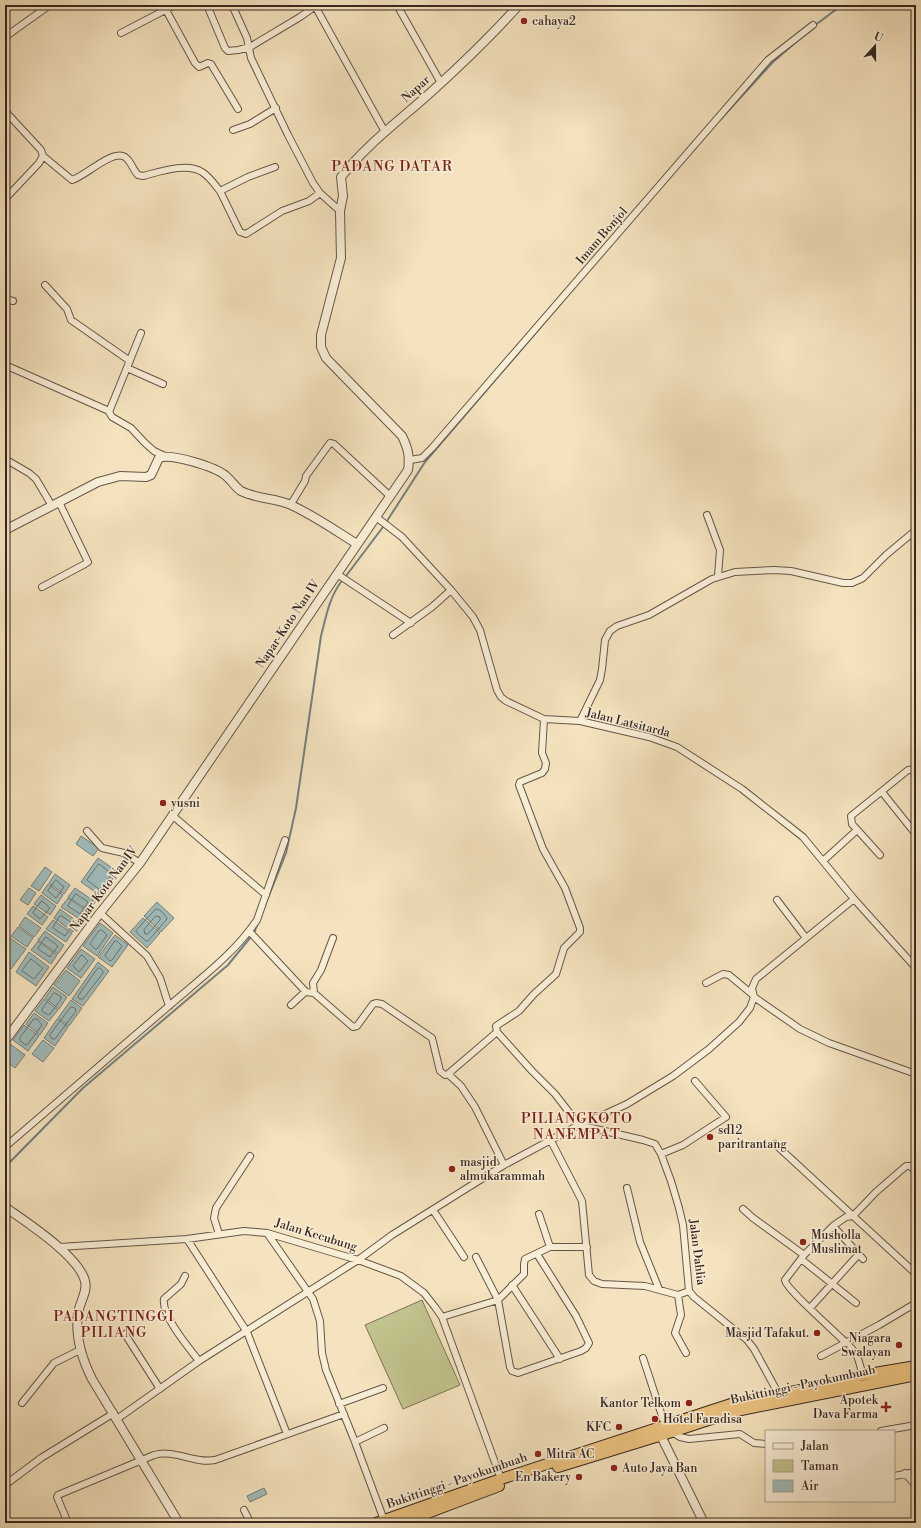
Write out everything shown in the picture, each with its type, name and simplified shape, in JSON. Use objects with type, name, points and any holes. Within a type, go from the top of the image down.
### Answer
[{"type":"highway","name":"Bukittinggi - Payokumbuah","points":[[380,1522],[661,1436],[668,1429],[734,1403],[916,1366]]},
{"type":"highway","name":"Bukittinggi - Payokumbuah","points":[[401,1523],[502,1478],[668,1429],[736,1411],[916,1375]]},
{"type":"street","points":[[121,33],[175,5]]},
{"type":"street","points":[[207,5],[226,50],[238,50],[250,47],[316,6],[385,132]]},
{"type":"street","points":[[232,5],[248,38],[251,58],[295,149],[320,193],[340,211],[341,258],[321,336],[321,347],[326,358],[402,436],[407,446],[410,460]]},
{"type":"street","points":[[398,5],[441,83]]},
{"type":"street","name":"Napar","points":[[340,211],[343,196],[341,177],[351,164],[478,48],[519,5]]},
{"type":"street","points":[[5,37],[47,7]]},
{"type":"street","points":[[166,10],[195,63],[200,67],[208,63],[211,64],[238,109]]},
{"type":"street","name":"Imam Bonjol","points":[[410,460],[422,458],[432,448],[768,60],[813,25]]},
{"type":"street","points":[[233,130],[250,124],[276,108]]},
{"type":"street","points":[[5,111],[41,150],[43,156],[72,180],[118,155],[128,160],[138,175],[143,176],[178,168],[202,172],[220,191],[240,232],[246,234],[282,211],[309,201],[320,193]]},
{"type":"street","points":[[5,199],[40,163],[43,156]]},
{"type":"street","points":[[220,191],[248,177],[275,167]]},
{"type":"street","points":[[46,285],[67,309],[71,320],[130,361]]},
{"type":"street","points":[[5,299],[13,301]]},
{"type":"street","points":[[109,411],[141,333]]},
{"type":"street","points":[[5,365],[109,411],[112,417],[131,428],[148,446],[165,457],[175,458],[217,471],[226,476],[237,488],[290,504],[358,544]]},
{"type":"street","points":[[127,368],[163,384]]},
{"type":"street","points":[[290,504],[305,481],[306,476],[329,443],[331,443],[390,496]]},
{"type":"street","points":[[5,530],[98,482],[120,476],[149,476],[153,472],[157,462],[165,457]]},
{"type":"street","points":[[5,459],[29,473],[36,479],[55,504],[88,562],[42,587]]},
{"type":"street","name":"Napar-Koto Nan IV","points":[[5,1041],[140,863],[173,816],[408,470],[410,460]]},
{"type":"street","points":[[706,515],[720,550],[718,576]]},
{"type":"street","name":"Jalan Latsitarda","points":[[376,517],[402,537],[470,613],[480,630],[497,690],[506,701],[544,723],[580,722],[649,737],[677,747],[742,789],[803,837],[824,860],[854,899],[916,968]]},
{"type":"street","points":[[580,722],[600,680],[604,640],[610,631],[626,622],[649,615],[718,576],[735,572],[774,570],[805,573],[838,582],[852,584],[863,578],[886,554],[916,530]]},
{"type":"street","points":[[337,574],[411,623]]},
{"type":"street","points":[[393,635],[411,623],[451,590]]},
{"type":"street","points":[[544,723],[542,753],[546,762],[545,769],[542,773],[520,782],[519,785],[543,849],[565,888],[580,928],[580,932],[564,948],[556,974],[534,994],[519,1011],[496,1026],[497,1032],[555,1094],[579,1125]]},
{"type":"street","points":[[880,855],[852,824],[851,816],[908,770],[916,769]]},
{"type":"street","points":[[882,792],[914,832]]},
{"type":"street","points":[[173,816],[266,895]]},
{"type":"street","points":[[824,860],[857,830]]},
{"type":"street","points":[[87,831],[102,848],[124,853],[140,863]]},
{"type":"street","points":[[5,1147],[218,965],[252,934],[286,840]]},
{"type":"street","points":[[5,1485],[41,1458],[115,1416],[160,1388],[199,1361],[247,1332],[358,1260],[392,1235],[504,1165],[550,1139],[627,1104],[650,1091],[688,1065],[739,1022],[750,1008],[754,996],[752,985],[756,980],[854,899]]},
{"type":"street","points":[[777,900],[806,938]]},
{"type":"street","points":[[100,914],[147,956],[160,978],[169,1006]]},
{"type":"street","points":[[252,934],[306,992]]},
{"type":"street","points":[[333,938],[321,970],[313,983],[314,992],[353,1027],[357,1026],[373,1004],[376,1003],[382,1004],[429,1036],[434,1042],[440,1071],[444,1074],[448,1074],[461,1086],[475,1107],[504,1165]]},
{"type":"street","points":[[706,983],[723,974],[729,975],[754,996],[800,1029],[822,1040],[916,1074]]},
{"type":"street","points":[[291,1005],[306,992],[314,992]]},
{"type":"street","points":[[448,1074],[497,1032]]},
{"type":"street","points":[[661,1154],[683,1145],[726,1117],[695,1082]]},
{"type":"street","name":"Jalan Dahlia","points":[[579,1125],[644,1140],[655,1144],[661,1154],[679,1208],[683,1226],[689,1291],[694,1297],[747,1340],[754,1349],[778,1394]]},
{"type":"street","points":[[550,1139],[582,1202],[589,1275],[594,1282],[602,1284],[645,1286],[678,1295],[689,1291]]},
{"type":"street","points":[[775,1144],[916,1274]]},
{"type":"street","points":[[219,1234],[214,1218],[216,1208],[250,1156]]},
{"type":"street","points":[[863,1376],[855,1351],[785,1283],[786,1278],[802,1257],[833,1226],[846,1217],[854,1216],[876,1192],[906,1166],[910,1166],[916,1172]]},
{"type":"street","points":[[628,1188],[640,1242],[658,1289]]},
{"type":"street","points":[[5,1207],[58,1247],[79,1269],[85,1281],[85,1291],[78,1314],[80,1350],[84,1363],[92,1379],[179,1523]]},
{"type":"street","points":[[743,1209],[856,1303]]},
{"type":"street","points":[[433,1210],[464,1257]]},
{"type":"street","points":[[539,1214],[550,1247]]},
{"type":"street","points":[[810,1308],[861,1256],[833,1226]]},
{"type":"street","name":"Jalan Kecubung","points":[[58,1247],[187,1239],[244,1231],[267,1233],[358,1260],[401,1276],[424,1294],[442,1318],[502,1478]]},
{"type":"street","points":[[267,1233],[315,1304],[320,1321],[322,1353],[326,1370],[355,1442],[380,1522]]},
{"type":"street","points":[[187,1239],[247,1332],[287,1434]]},
{"type":"street","points":[[442,1318],[498,1300],[524,1274],[524,1264],[526,1259],[550,1247],[587,1247]]},
{"type":"street","points":[[476,1257],[498,1300],[510,1367],[512,1371],[518,1373],[584,1349],[588,1343],[576,1316],[537,1254]]},
{"type":"street","points":[[185,1276],[181,1284],[164,1298],[164,1303],[171,1323],[199,1361]]},
{"type":"street","points":[[512,1285],[560,1359]]},
{"type":"street","points":[[678,1295],[681,1315],[675,1333],[686,1353]]},
{"type":"street","points":[[821,1356],[916,1303]]},
{"type":"street","points":[[125,1334],[160,1388]]},
{"type":"street","points":[[22,1403],[54,1363],[80,1350]]},
{"type":"street","points":[[643,1358],[668,1429],[680,1437],[689,1439],[740,1434],[754,1443],[765,1444]]},
{"type":"street","points":[[340,1404],[382,1388]]},
{"type":"street","points":[[60,1523],[68,1521],[56,1497],[58,1495],[154,1455],[168,1453],[202,1461],[209,1461],[344,1414]]},
{"type":"street","points":[[888,1430],[916,1425]]},
{"type":"street","points":[[355,1442],[384,1428]]},
{"type":"street","points":[[661,1436],[704,1523]]},
{"type":"street","points":[[895,1476],[916,1472]]},
{"type":"street","points":[[905,1473],[916,1486]]},
{"type":"street","points":[[244,1510],[249,1520],[248,1523]]},
{"type":"green space","points":[[422,1300],[460,1385],[403,1409],[365,1325]]},
{"type":"water","points":[[81,836],[99,848],[93,856],[76,844]]},
{"type":"water","points":[[98,858],[118,872],[101,896],[81,882]]},
{"type":"water","points":[[45,867],[52,872],[39,891],[31,886]]},
{"type":"water","points":[[55,874],[70,885],[64,894],[49,883]]},
{"type":"water","points":[[48,884],[63,895],[57,904],[42,893]]},
{"type":"water","points":[[29,888],[36,893],[28,905],[20,900]]},
{"type":"water","points":[[75,888],[94,901],[88,910],[68,897]]},
{"type":"water","points":[[41,895],[56,906],[50,915],[34,904]]},
{"type":"water","points":[[68,898],[87,911],[81,920],[61,907]]},
{"type":"water","points":[[157,902],[174,918],[161,932],[144,916]]},
{"type":"water","points":[[33,906],[48,917],[42,925],[27,914]]},
{"type":"water","points":[[60,909],[79,923],[73,932],[54,918]]},
{"type":"water","points":[[25,917],[41,928],[34,937],[19,926]]},
{"type":"water","points":[[143,918],[160,933],[147,948],[130,932]]},
{"type":"water","points":[[53,920],[72,933],[66,942],[46,929]]},
{"type":"water","points":[[100,923],[113,933],[97,956],[83,946]]},
{"type":"water","points":[[18,927],[33,938],[27,947],[11,936]]},
{"type":"water","points":[[45,931],[64,945],[58,954],[38,940]]},
{"type":"water","points":[[115,935],[128,945],[112,967],[98,957]]},
{"type":"water","points":[[10,938],[26,949],[11,969],[5,964],[5,946]]},
{"type":"water","points":[[38,941],[57,955],[51,964],[31,950]]},
{"type":"water","points":[[81,949],[95,959],[81,978],[67,968]]},
{"type":"water","points":[[29,952],[49,967],[36,986],[16,972]]},
{"type":"water","points":[[98,962],[109,971],[83,1006],[72,999]]},
{"type":"water","points":[[66,970],[80,981],[69,996],[54,985]]},
{"type":"water","points":[[53,987],[67,997],[59,1009],[45,998]]},
{"type":"water","points":[[44,999],[58,1010],[49,1021],[35,1011]]},
{"type":"water","points":[[71,1000],[82,1008],[69,1026],[58,1018]]},
{"type":"water","points":[[34,1013],[48,1023],[40,1035],[26,1024]]},
{"type":"water","points":[[57,1019],[68,1027],[55,1046],[44,1038]]},
{"type":"water","points":[[24,1025],[39,1036],[28,1051],[13,1040]]},
{"type":"water","points":[[43,1040],[54,1048],[43,1062],[32,1054]]},
{"type":"water","points":[[10,1044],[25,1055],[15,1068],[5,1061],[5,1051]]},
{"type":"water","points":[[264,1488],[267,1494],[250,1502],[247,1496]]},
{"type":"waterway","points":[[814,26],[842,5]]},
{"type":"waterway","points":[[719,121],[773,62],[796,42]]},
{"type":"waterway","points":[[387,521],[425,462],[563,301]]},
{"type":"waterway","points":[[346,576],[383,527]]},
{"type":"waterway","points":[[5,1167],[83,1088],[228,965],[254,933],[286,853],[296,808],[321,636],[331,601],[341,582]]},
{"type":"place","name":"cahaya2","points":[[524,21]]},
{"type":"place","name":"yusni","points":[[163,803]]},
{"type":"place","name":"sd12 paritrantang","points":[[710,1137]]},
{"type":"place","name":"masjid almukarammah","points":[[452,1169]]},
{"type":"place","name":"Musholla Muslimat","points":[[803,1242]]},
{"type":"place","name":"Masjid Tafakut.","points":[[817,1333]]},
{"type":"place","name":"Niagara Swalayan","points":[[899,1345]]},
{"type":"place","name":"Kantor Telkom","points":[[689,1403]]},
{"type":"place","name":"Apotek Dava Farma","points":[[886,1407]]},
{"type":"place","name":"Hotel Faradisa","points":[[655,1419]]},
{"type":"place","name":"KFC","points":[[619,1427]]},
{"type":"place","name":"Mitra AC","points":[[538,1454]]},
{"type":"place","name":"Auto Jaya Ban","points":[[614,1468]]},
{"type":"place","name":"En Bakery","points":[[579,1477]]},
{"type":"district","name":"PADANG DATAR","points":[[392,167]]},
{"type":"district","name":"PILIANGKOTO NANEMPAT","points":[[577,1128]]},
{"type":"district","name":"PADANGTINGGI PILIANG","points":[[114,1326]]}]
